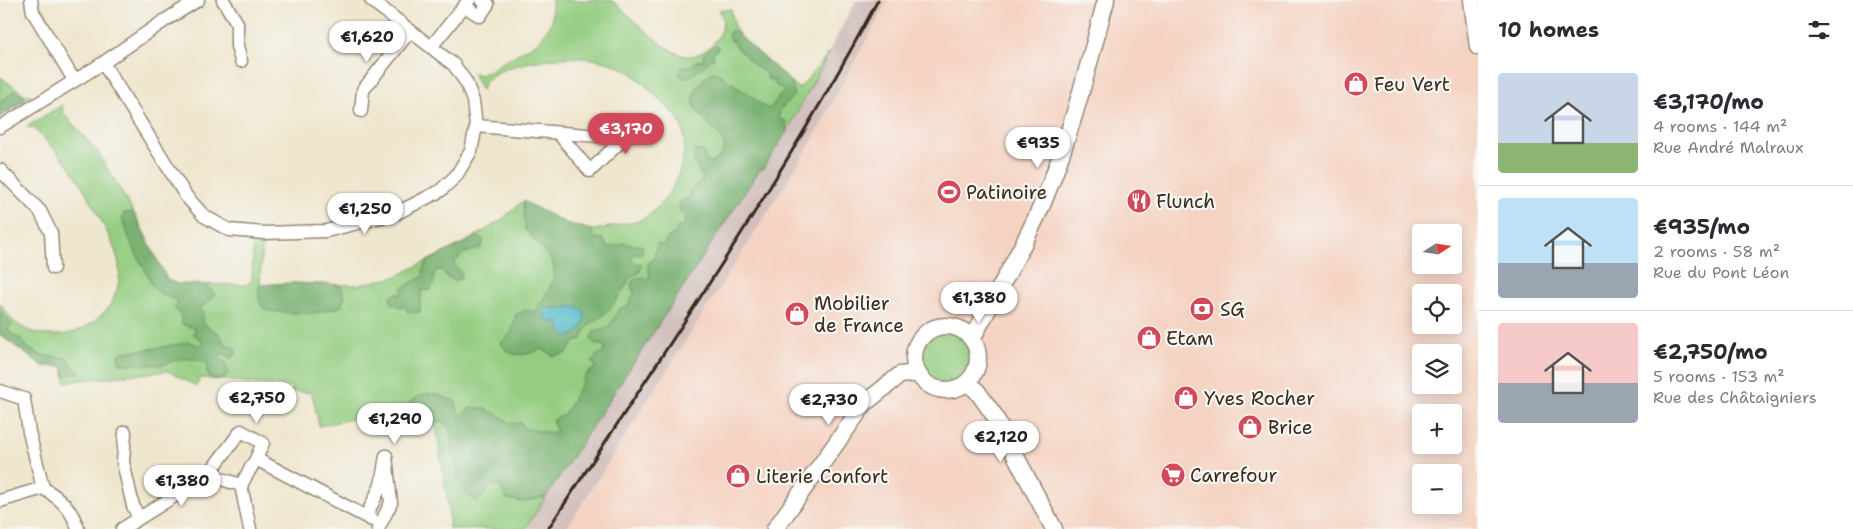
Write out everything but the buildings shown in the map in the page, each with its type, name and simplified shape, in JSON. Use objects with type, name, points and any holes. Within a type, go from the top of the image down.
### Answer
[{"type":"street","points":[[31,0],[33,12],[74,80]]},
{"type":"street","points":[[0,128],[198,0]]},
{"type":"street","points":[[223,0],[237,23],[237,46],[241,61]]},
{"type":"street","points":[[102,63],[186,196],[204,216],[230,230],[264,233],[326,231],[397,213],[440,191],[456,176],[471,150],[476,126],[473,101],[466,82],[454,65],[371,0]]},
{"type":"street","points":[[431,47],[467,3],[480,16],[488,4],[482,0]]},
{"type":"street","points":[[972,338],[1012,267],[1044,200],[1078,105],[1106,0]]},
{"type":"street","points":[[1472,0],[1478,46]]},
{"type":"street","points":[[361,111],[363,90],[410,31]]},
{"type":"street","points":[[476,126],[624,138],[590,171],[558,133]]},
{"type":"street","points":[[0,170],[40,211],[51,233],[53,268]]},
{"type":"street","points":[[944,326],[954,327],[964,331],[972,338],[978,356],[977,366],[967,382],[959,387],[941,389],[924,381],[918,373],[915,363],[915,352],[918,342],[929,331],[944,326]]},
{"type":"street","points":[[775,529],[864,402],[900,375],[918,373]]},
{"type":"street","points":[[967,382],[977,390],[994,414],[1054,529]]},
{"type":"street","points":[[0,391],[24,399],[29,432],[43,488],[60,498],[68,506],[78,529]]},
{"type":"street","points":[[122,529],[208,475],[241,431],[263,443],[241,484],[250,529]]},
{"type":"street","points":[[126,432],[123,462],[133,506],[139,518]]},
{"type":"street","points":[[256,459],[366,517],[379,527],[391,503],[386,456],[380,486],[366,517]]},
{"type":"street","points":[[208,475],[241,484]]},
{"type":"street","points":[[0,501],[43,488]]},
{"type":"shaded area","points":[[856,0],[888,0],[807,150],[566,529],[525,529],[760,169],[763,170],[787,131]]},
{"type":"shaded area","points":[[888,0],[1478,0],[1478,529],[566,529],[807,150]]},
{"type":"green space","points":[[552,0],[609,0],[667,48],[682,55],[690,56],[699,54],[714,43],[722,26],[719,10],[731,9],[734,26],[740,36],[799,89],[829,53],[787,131],[762,170],[760,169],[525,529],[449,529],[449,512],[436,426],[384,434],[356,418],[319,426],[312,393],[290,391],[293,388],[287,386],[201,378],[196,386],[168,371],[65,382],[63,366],[43,366],[0,335],[0,303],[14,322],[34,332],[52,335],[70,333],[87,326],[101,316],[112,302],[118,285],[119,265],[115,250],[84,189],[70,167],[57,152],[34,128],[26,127],[64,104],[62,106],[63,113],[98,152],[139,222],[164,276],[170,282],[177,284],[246,285],[252,280],[253,249],[252,244],[247,241],[267,243],[262,247],[260,285],[291,283],[358,285],[395,277],[471,239],[500,221],[523,201],[559,221],[587,230],[636,222],[649,215],[669,194],[676,180],[684,151],[684,138],[681,125],[670,109],[637,78],[624,69],[601,61],[577,58],[551,59],[521,64],[500,71],[487,79],[482,91],[472,72],[481,75],[540,41],[552,21]]},
{"type":"green space","points":[[733,30],[792,83],[794,95],[781,109],[778,119],[786,121],[787,131],[762,170],[760,169],[546,497],[523,502],[507,499],[500,487],[492,484],[476,502],[461,488],[448,426],[442,421],[430,424],[415,420],[405,406],[418,397],[435,394],[456,402],[460,415],[475,407],[497,414],[510,423],[521,423],[525,429],[557,432],[552,421],[564,414],[587,373],[596,368],[592,361],[595,360],[596,355],[603,353],[605,348],[604,345],[596,345],[591,339],[594,331],[603,330],[607,327],[619,309],[627,306],[634,294],[631,285],[633,280],[643,277],[646,279],[650,278],[648,263],[653,260],[657,244],[664,245],[668,237],[675,234],[678,227],[684,225],[686,216],[679,210],[679,203],[691,195],[689,192],[703,179],[694,161],[695,151],[703,151],[706,159],[712,163],[720,157],[725,146],[716,131],[703,118],[694,105],[694,97],[699,85],[714,72],[751,95],[768,109],[785,91],[776,86],[774,81],[767,79],[767,74],[739,50],[728,34]]},
{"type":"green space","points":[[713,46],[718,46],[718,49],[713,53],[714,57],[701,69],[685,78],[679,75],[682,68],[693,65],[696,61],[704,60],[703,55]]},
{"type":"green space","points":[[0,77],[24,94],[32,96],[0,117]]},
{"type":"green space","points":[[15,91],[24,96],[23,100],[0,117],[0,101],[6,99]]},
{"type":"green space","points":[[523,201],[566,223],[592,230],[594,238],[603,239],[607,247],[621,245],[622,243],[643,246],[642,253],[633,255],[631,260],[642,264],[639,273],[630,277],[609,310],[589,325],[582,339],[574,342],[567,353],[553,356],[542,349],[519,355],[509,352],[501,343],[511,333],[516,314],[526,310],[535,312],[551,286],[554,276],[554,268],[551,261],[525,230]]},
{"type":"green space","points":[[133,212],[167,279],[177,284],[205,285],[215,294],[205,305],[198,308],[203,312],[202,322],[219,333],[225,344],[235,348],[236,354],[230,358],[222,353],[220,356],[225,363],[228,373],[222,380],[211,379],[207,373],[207,362],[196,360],[179,359],[164,365],[120,364],[118,355],[124,352],[189,342],[201,346],[202,341],[193,333],[196,329],[182,324],[180,314],[174,309],[179,302],[160,294],[153,286],[131,243],[122,218],[124,213]]},
{"type":"green space","points":[[477,236],[484,240],[481,248],[462,254],[454,263],[461,272],[461,278],[455,281],[447,277],[442,270],[437,270],[431,290],[422,290],[420,312],[408,313],[405,306],[400,307],[392,304],[390,297],[396,293],[402,294],[402,288],[424,276],[423,269],[428,261]]},
{"type":"green space","points":[[291,283],[340,285],[345,295],[341,307],[311,313],[289,313],[263,308],[259,299],[260,285]]},
{"type":"green space","points":[[0,311],[13,325],[7,328],[13,335],[22,340],[28,348],[41,355],[69,359],[73,367],[80,372],[65,376],[63,366],[43,366],[0,335]]},
{"type":"green space","points":[[947,332],[957,334],[965,340],[971,348],[973,358],[971,368],[965,376],[957,382],[947,384],[937,382],[929,376],[923,368],[921,358],[923,348],[929,340],[937,334]]},
{"type":"water","points":[[574,306],[584,311],[585,321],[578,332],[571,336],[563,334],[559,322],[549,322],[545,318],[544,307],[558,309]]},
{"type":"railway","points":[[548,529],[677,334],[761,202],[801,136],[878,0]]},
{"type":"place","name":"Feu Vert","points":[[1356,84]]},
{"type":"place","name":"Patinoire","points":[[949,192]]},
{"type":"place","name":"Flunch","points":[[1139,201]]},
{"type":"place","name":"SG","points":[[1202,309]]},
{"type":"place","name":"Mobilier de France","points":[[797,314]]},
{"type":"place","name":"Etam","points":[[1149,338]]},
{"type":"place","name":"Yves Rocher","points":[[1186,398]]},
{"type":"place","name":"Brice","points":[[1250,427]]},
{"type":"place","name":"Carrefour","points":[[1173,475]]},
{"type":"place","name":"Literie Confort","points":[[738,476]]}]
